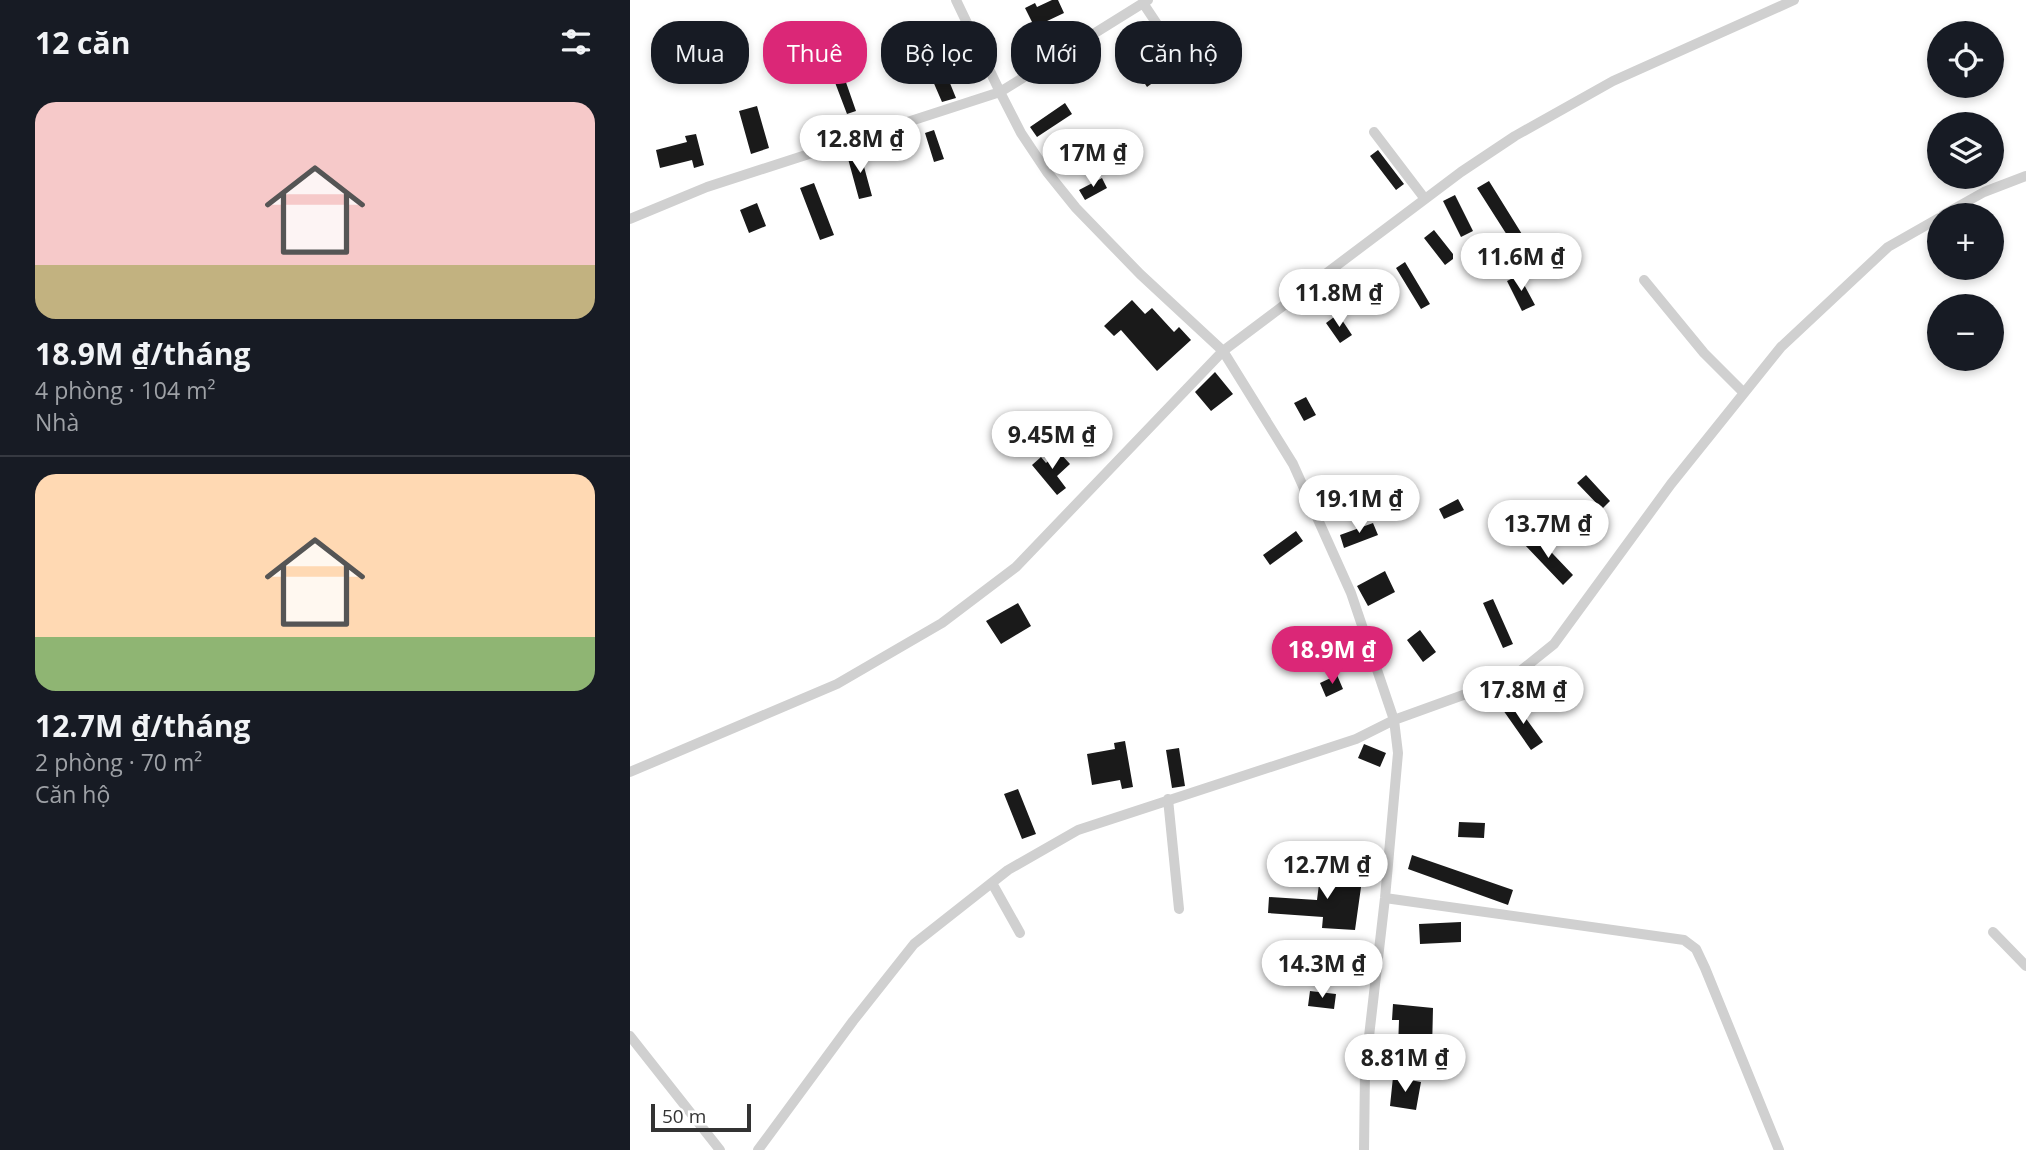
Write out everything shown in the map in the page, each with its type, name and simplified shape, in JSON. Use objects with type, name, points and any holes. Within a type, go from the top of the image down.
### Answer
[{"type":"street","points":[[956,0],[1013,121],[1034,153],[1076,208],[1139,274],[1223,351],[1293,464],[1351,593],[1394,720],[1398,753],[1365,1071],[1364,1150]]},
{"type":"street","points":[[630,772],[837,684],[942,623],[1016,567],[1223,351],[1425,199],[1515,136],[1613,81],[1794,0]]},
{"type":"street","points":[[630,219],[707,187],[1000,92],[1146,2],[1158,21]]},
{"type":"street","points":[[1374,132],[1425,199]]},
{"type":"street","points":[[1964,203],[1983,192],[2026,176]]},
{"type":"street","points":[[758,1150],[853,1021],[914,944],[1008,870],[1078,830],[1356,739],[1394,720],[1513,677],[1554,644],[1671,484],[1781,347],[1888,247],[1927,224]]},
{"type":"street","points":[[1644,280],[1704,353],[1744,393]]},
{"type":"street","points":[[1168,799],[1179,909]]},
{"type":"street","points":[[992,883],[1020,933]]},
{"type":"street","points":[[1385,898],[1684,940],[1696,949],[1705,968],[1779,1150]]},
{"type":"street","points":[[1993,932],[2026,966]]},
{"type":"street","points":[[630,1036],[720,1150]]},
{"type":"building","points":[[1058,0],[1064,13],[1047,21],[1032,21],[1025,8],[1035,3],[1037,7]]},
{"type":"building","points":[[836,84],[847,84],[856,111],[847,114]]},
{"type":"building","points":[[934,84],[950,84],[956,98],[942,102]]},
{"type":"building","points":[[1065,103],[1072,114],[1037,137],[1030,127]]},
{"type":"building","points":[[757,106],[769,148],[751,154],[739,111]]},
{"type":"building","points":[[934,130],[944,159],[934,162],[925,133]]},
{"type":"building","points":[[696,134],[704,165],[694,168],[692,160],[660,168],[656,150],[687,142],[685,136]]},
{"type":"building","points":[[1378,150],[1404,184],[1396,190],[1370,156]]},
{"type":"building","points":[[860,152],[872,196],[859,199],[847,155]]},
{"type":"building","points":[[1102,178],[1107,188],[1085,200],[1079,190]]},
{"type":"building","points":[[1489,181],[1525,239],[1514,246],[1477,188]]},
{"type":"building","points":[[814,183],[834,235],[820,240],[800,188]]},
{"type":"building","points":[[1455,195],[1473,231],[1461,237],[1443,201]]},
{"type":"building","points":[[757,203],[766,226],[749,233],[740,210]]},
{"type":"building","points":[[1434,230],[1453,254],[1453,259],[1445,265],[1424,238]]},
{"type":"building","points":[[1405,262],[1430,304],[1421,309],[1396,268]]},
{"type":"building","points":[[1519,275],[1535,305],[1522,311],[1507,281]]},
{"type":"building","points":[[1132,300],[1145,314],[1152,308],[1174,332],[1179,327],[1191,340],[1157,371],[1121,330],[1114,336],[1104,326]]},
{"type":"building","points":[[1338,314],[1352,335],[1340,343],[1326,323]]},
{"type":"building","points":[[1215,372],[1233,394],[1211,411],[1195,392]]},
{"type":"building","points":[[1306,397],[1316,415],[1304,421],[1294,403]]},
{"type":"building","points":[[1059,452],[1070,464],[1057,476],[1066,488],[1057,495],[1032,465],[1041,457],[1046,463]]},
{"type":"building","points":[[1586,475],[1610,501],[1602,509],[1577,483]]},
{"type":"building","points":[[1458,499],[1464,510],[1444,519],[1439,509]]},
{"type":"building","points":[[1373,523],[1378,535],[1344,548],[1340,535]]},
{"type":"building","points":[[1296,531],[1303,541],[1270,565],[1263,555]]},
{"type":"building","points":[[1534,534],[1573,575],[1563,585],[1524,544]]},
{"type":"building","points":[[1385,571],[1395,592],[1368,606],[1357,586]]},
{"type":"building","points":[[1493,599],[1513,644],[1503,648],[1483,603]]},
{"type":"building","points":[[1018,603],[1031,626],[1001,644],[986,621]]},
{"type":"building","points":[[1420,630],[1436,652],[1423,662],[1407,640]]},
{"type":"building","points":[[1337,675],[1343,689],[1326,697],[1320,683]]},
{"type":"building","points":[[1514,702],[1543,742],[1531,750],[1503,710]]},
{"type":"building","points":[[1125,741],[1133,787],[1122,789],[1120,780],[1092,785],[1087,754],[1115,749],[1114,743]]},
{"type":"building","points":[[1364,744],[1386,753],[1380,767],[1358,758]]},
{"type":"building","points":[[1179,748],[1185,786],[1172,788],[1166,750]]},
{"type":"building","points":[[1018,789],[1036,834],[1022,839],[1004,794]]},
{"type":"building","points":[[1459,822],[1485,823],[1484,838],[1458,837]]},
{"type":"building","points":[[1412,855],[1513,890],[1508,905],[1408,869]]},
{"type":"building","points":[[1321,868],[1363,873],[1355,930],[1322,928],[1323,917],[1268,913],[1269,897],[1317,900]]},
{"type":"building","points":[[1461,922],[1461,942],[1420,944],[1419,924]]},
{"type":"building","points":[[1310,991],[1336,994],[1334,1009],[1308,1006]]},
{"type":"building","points":[[1393,1004],[1433,1008],[1432,1050],[1398,1048],[1399,1020],[1392,1020]]},
{"type":"building","points":[[1393,1077],[1421,1082],[1416,1110],[1390,1106]]}]
